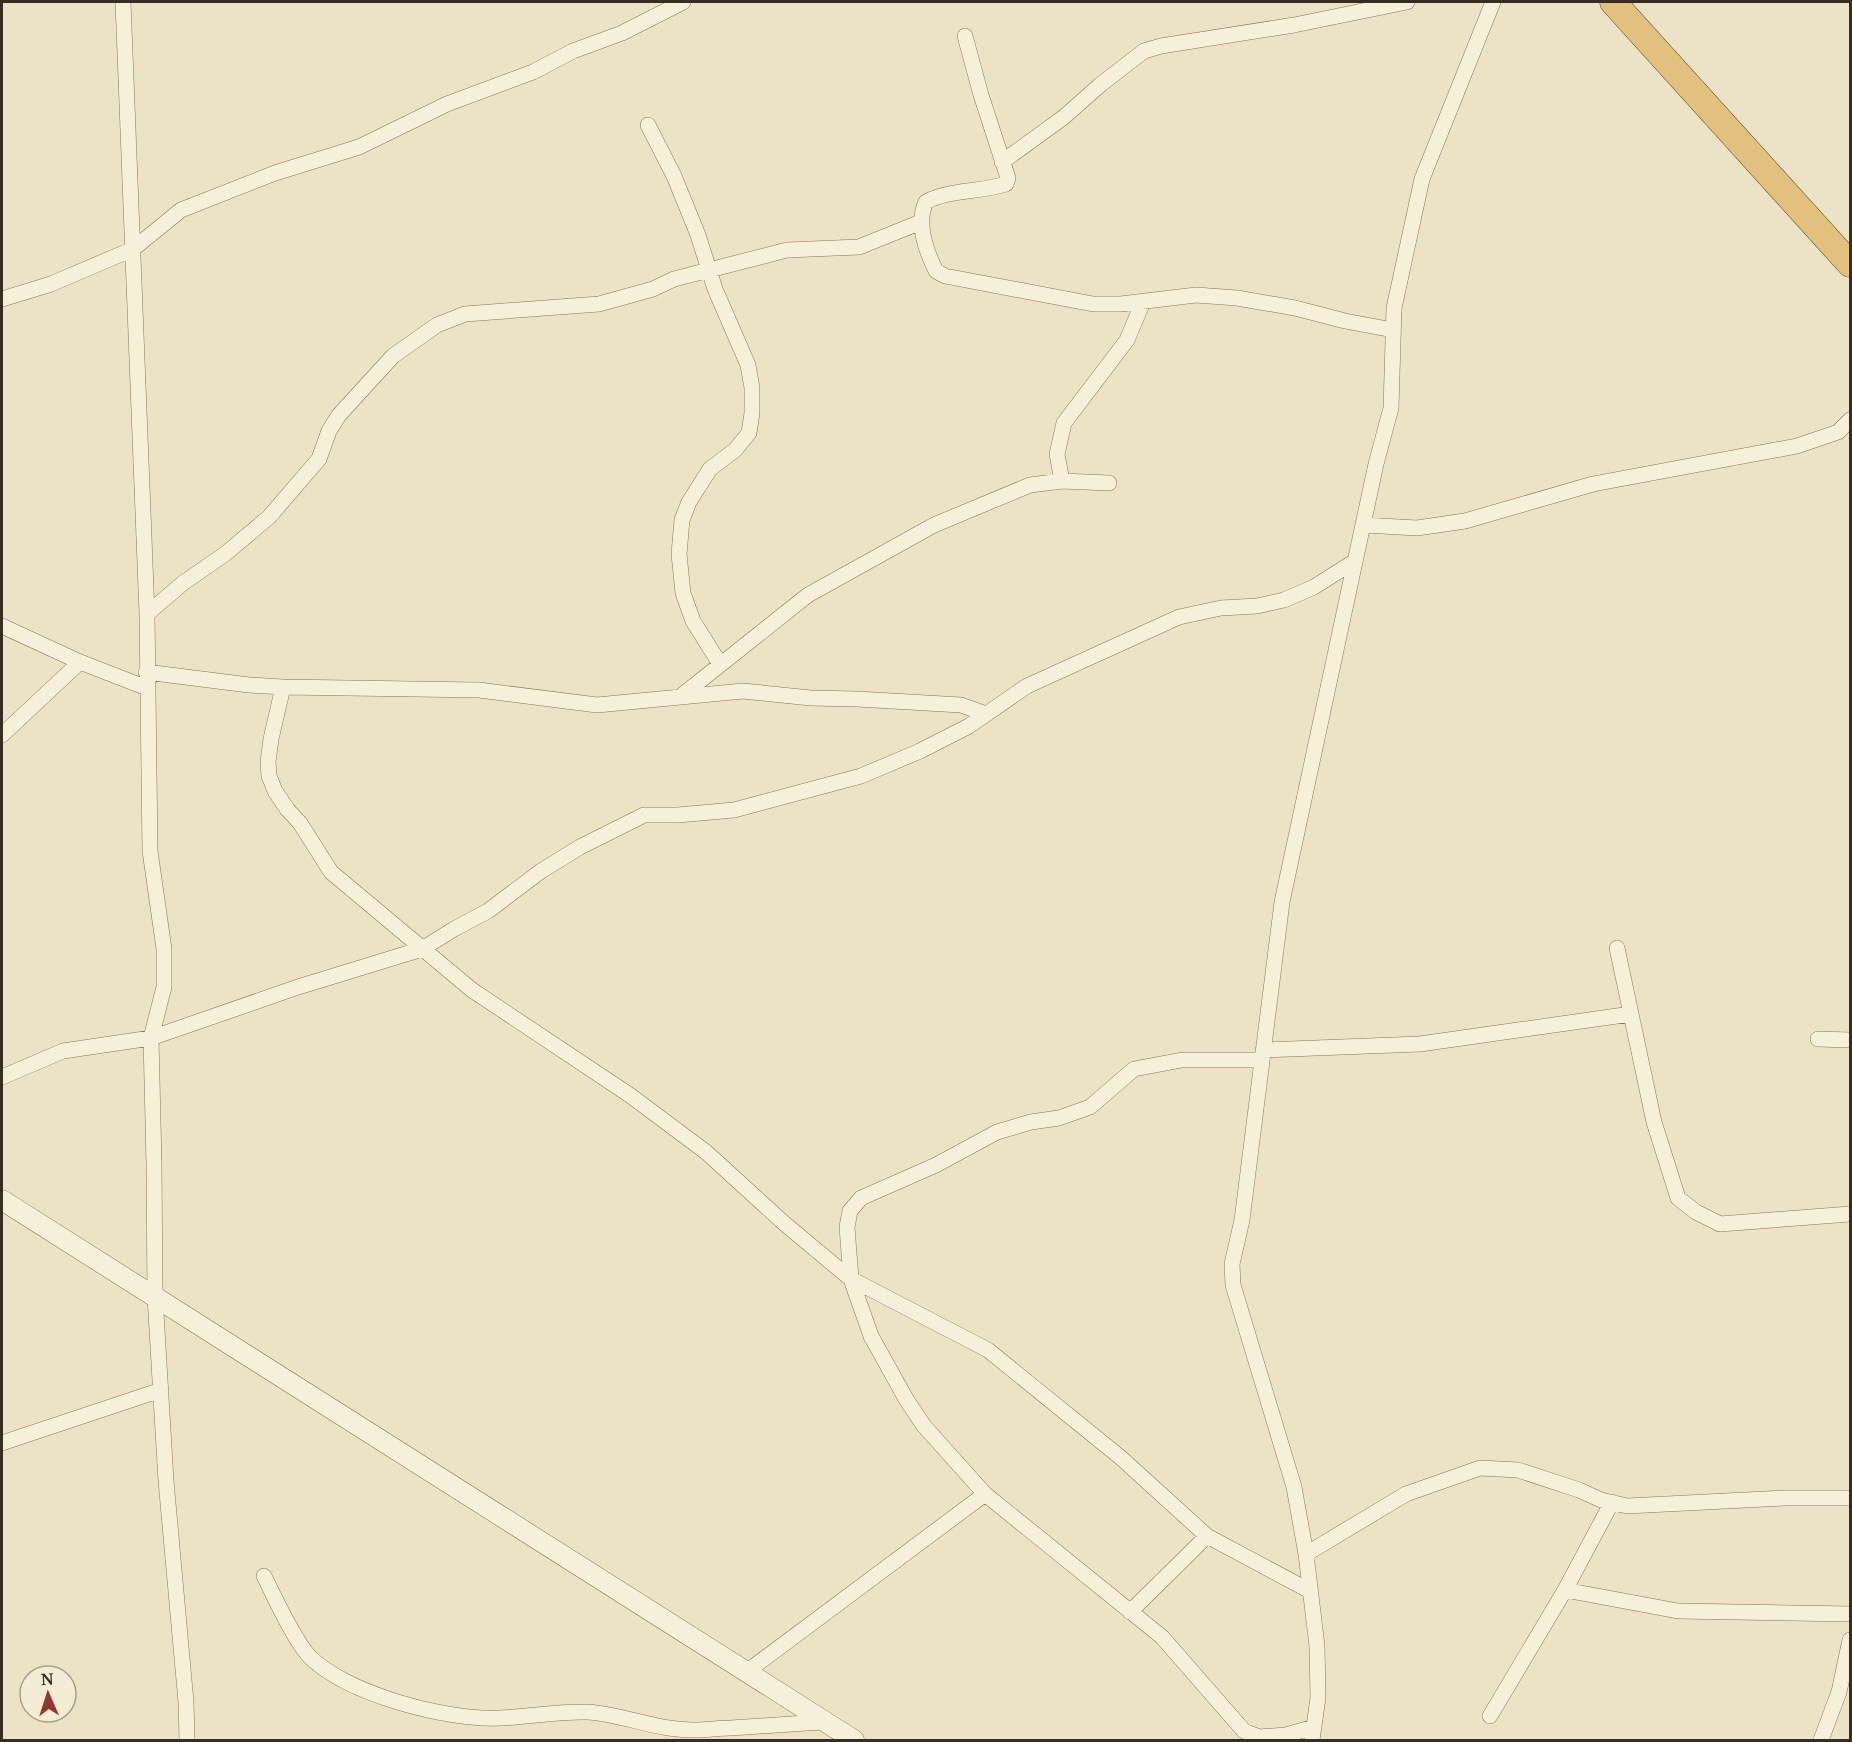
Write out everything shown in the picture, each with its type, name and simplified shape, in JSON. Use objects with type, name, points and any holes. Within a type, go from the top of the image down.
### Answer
[{"type":"highway","points":[[1613,2],[1851,264]]},
{"type":"street","points":[[123,2],[147,614],[150,851],[164,949],[164,987],[150,1038],[155,1296],[166,1481],[186,1702],[187,1740]]},
{"type":"street","points":[[2,299],[51,284],[133,249],[181,210],[275,173],[359,147],[447,104],[533,72],[573,51],[622,33],[683,2]]},
{"type":"street","points":[[1002,162],[1064,117],[1144,51],[1161,46],[1294,25],[1407,2]]},
{"type":"street","points":[[1493,2],[1422,179],[1394,308],[1391,408],[1355,561],[1282,902],[1262,1055],[1242,1220],[1232,1264],[1233,1285],[1294,1487],[1317,1646],[1318,1698],[1313,1734],[1259,1737],[1244,1731],[1162,1637],[985,1494],[924,1426],[906,1400],[871,1336],[851,1279],[847,1227],[850,1210],[861,1198],[936,1165],[997,1132],[1031,1122],[1059,1118],[1090,1107],[1134,1069],[1182,1060],[1262,1055],[1420,1044],[1631,1014]]},
{"type":"street","points":[[965,36],[1008,178],[1006,184],[994,188],[935,196],[926,202],[921,222],[931,262],[936,271],[945,276],[1093,304],[1143,302],[1196,295],[1237,298],[1295,308],[1393,330]]},
{"type":"street","points":[[648,125],[674,176],[698,235],[709,270],[748,365],[752,388],[749,433],[735,450],[710,469],[689,502],[682,520],[679,554],[683,593],[693,621],[720,664]]},
{"type":"street","points":[[147,614],[183,583],[225,554],[268,517],[319,459],[329,431],[339,415],[393,356],[437,325],[465,314],[599,304],[652,289],[674,279],[787,250],[858,247],[921,222]]},
{"type":"street","points":[[1062,481],[1057,454],[1064,423],[1126,340],[1143,302]]},
{"type":"street","points":[[1363,525],[1417,528],[1465,521],[1593,484],[1797,446],[1838,432],[1851,420]]},
{"type":"street","points":[[681,696],[808,595],[934,525],[1030,485],[1062,481],[1109,483]]},
{"type":"street","points":[[2,1077],[63,1051],[150,1038],[298,987],[422,949],[453,929],[488,911],[541,871],[580,847],[644,815],[678,815],[734,810],[861,776],[920,751],[969,726],[1027,686],[1179,617],[1221,608],[1257,606],[1284,600],[1314,587],[1355,561]]},
{"type":"street","points":[[2,626],[80,662],[147,688]]},
{"type":"street","points":[[2,735],[80,662]]},
{"type":"street","points":[[146,672],[283,687],[479,690],[597,705],[743,691],[811,698],[961,705],[986,714]]},
{"type":"street","points":[[283,687],[268,762],[269,776],[275,791],[300,823],[331,872],[472,990],[631,1096],[706,1152],[785,1224],[851,1279],[988,1350],[1120,1457],[1207,1536],[1310,1591]]},
{"type":"street","points":[[1617,948],[1654,1122],[1678,1198],[1696,1212],[1720,1224],[1851,1214]]},
{"type":"street","points":[[1818,1039],[1851,1040]]},
{"type":"street","points":[[2,1200],[822,1722],[854,1740]]},
{"type":"street","points":[[2,1443],[161,1390]]},
{"type":"street","points":[[1305,1554],[1406,1494],[1480,1468],[1518,1470],[1580,1490],[1601,1500],[1627,1506],[1851,1497]]},
{"type":"street","points":[[745,1672],[985,1494]]},
{"type":"street","points":[[1490,1716],[1565,1590],[1612,1502]]},
{"type":"street","points":[[1130,1612],[1207,1536]]},
{"type":"street","points":[[264,1576],[280,1609],[308,1654],[322,1668],[370,1693],[420,1707],[472,1717],[500,1718],[552,1713],[604,1713],[694,1731],[822,1722]]},
{"type":"street","points":[[1565,1590],[1678,1611],[1851,1614]]},
{"type":"street","points":[[1821,1740],[1839,1692],[1851,1640]]}]
